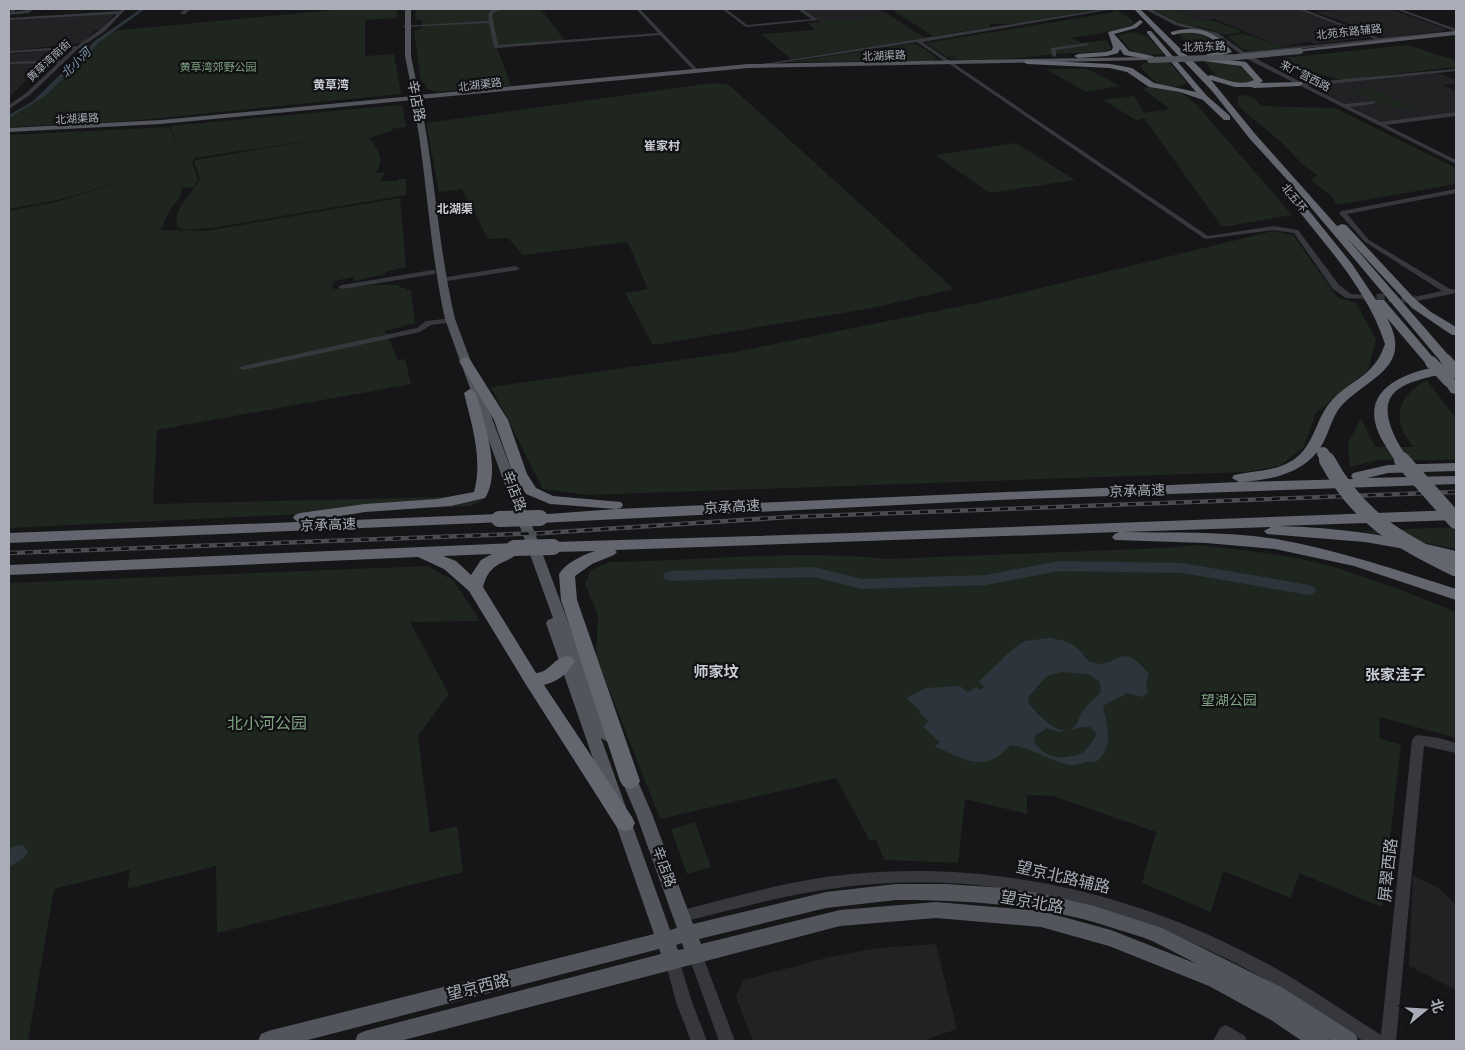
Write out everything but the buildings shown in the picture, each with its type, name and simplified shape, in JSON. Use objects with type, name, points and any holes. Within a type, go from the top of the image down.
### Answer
[{"type":"highway","name":"北五环","points":[[1128,9],[1141,14],[1232,117],[1342,258],[1431,362],[1453,375]]},
{"type":"highway","points":[[1141,14],[1151,34],[1190,82],[1206,98],[1232,117]]},
{"type":"highway","points":[[1141,14],[1175,36],[1227,98]]},
{"type":"highway","points":[[1026,61],[1107,54],[1115,51],[1117,48],[1110,33],[1134,27],[1141,14]]},
{"type":"highway","points":[[1175,36],[1177,24]]},
{"type":"highway","points":[[1150,59],[1127,53],[1112,34],[1127,30],[1151,34]]},
{"type":"highway","points":[[1175,36],[1194,31],[1211,35],[1228,52],[1209,56]]},
{"type":"highway","points":[[1198,58],[1226,60],[1243,64],[1259,81],[1254,84],[1237,85],[1220,82],[1211,77]]},
{"type":"highway","points":[[1150,59],[1138,64],[1136,67],[1150,83],[1172,87],[1188,85],[1190,82]]},
{"type":"highway","points":[[1251,59],[1247,61],[1264,80],[1264,83],[1254,86]]},
{"type":"highway","points":[[1026,61],[1120,68],[1136,73],[1144,82],[1152,85],[1181,90],[1206,98]]},
{"type":"highway","points":[[1232,117],[1226,94],[1230,89],[1254,86],[1299,85]]},
{"type":"highway","name":"北五环","points":[[1232,117],[1295,183],[1453,375]]},
{"type":"highway","points":[[1295,183],[1364,247],[1412,302],[1438,322],[1456,332]]},
{"type":"highway","points":[[820,503],[1048,486],[1248,477],[1278,471],[1299,463],[1313,449],[1324,422],[1337,403],[1366,381],[1384,363],[1391,344],[1383,320],[1342,258]]},
{"type":"highway","points":[[1370,272],[1417,313],[1456,341]]},
{"type":"highway","points":[[465,361],[501,420],[520,474],[531,491],[550,500],[677,510]]},
{"type":"highway","points":[[1453,375],[1429,372],[1403,381],[1386,392],[1380,408],[1382,427],[1392,445],[1409,470],[1456,520]]},
{"type":"highway","points":[[228,529],[365,508],[436,505],[463,501],[480,495],[484,483],[484,461],[480,434],[468,396]]},
{"type":"highway","points":[[1324,422],[1323,453],[1335,476],[1355,503],[1388,530],[1419,551],[1456,564]]},
{"type":"highway","points":[[1323,484],[1388,469],[1456,467]]},
{"type":"highway","name":"京承高速","points":[[9,538],[540,518],[820,503],[1456,480]]},
{"type":"highway","points":[[9,570],[519,548],[660,545],[1456,515]]},
{"type":"highway","points":[[851,538],[989,542],[1208,532],[1277,531],[1359,536],[1427,548],[1456,564]]},
{"type":"highway","points":[[1120,537],[1206,538],[1274,544],[1357,562],[1456,595]]},
{"type":"highway","points":[[630,782],[610,717],[568,600],[567,574],[583,560],[598,554],[660,545]]},
{"type":"highway","points":[[475,587],[478,574],[490,560],[519,548]]},
{"type":"highway","points":[[419,552],[450,565],[475,587],[531,679],[625,823]]},
{"type":"highway","points":[[531,679],[545,680],[555,675],[566,662]]},
{"type":"main road","name":"辛店路","points":[[404,9],[413,100],[432,242],[450,319],[592,705],[630,782],[696,954]]},
{"type":"main road","name":"辛店路","points":[[406,26],[408,9]]},
{"type":"main road","name":"北苑东路","points":[[952,63],[1249,57],[1456,33]]},
{"type":"main road","points":[[1383,40],[1406,43]]},
{"type":"main road","name":"北苑东路","points":[[1150,59],[1298,51]]},
{"type":"main road","name":"北湖渠路","points":[[413,100],[748,66],[952,63]]},
{"type":"main road","name":"北湖渠路","points":[[9,131],[143,123],[712,72],[952,63]]},
{"type":"main road","name":"辛店路","points":[[432,242],[434,292],[468,396],[625,823],[672,960]]},
{"type":"main road","name":"望京北路","points":[[688,934],[826,900],[870,894],[896,892],[972,893],[1043,902],[1094,914],[1156,934],[1276,994],[1348,1041]]},
{"type":"main road","name":"望京北路","points":[[672,960],[840,918],[868,914],[936,910],[1041,919],[1111,938],[1216,980],[1278,1014],[1319,1041]]},
{"type":"main road","name":"望京西路","points":[[268,1041],[688,934]]},
{"type":"main road","name":"望京西路","points":[[365,1041],[672,960]]},
{"type":"street","points":[[14,9],[10,14],[29,12],[31,9]]},
{"type":"street","points":[[48,11],[70,9]]},
{"type":"street","points":[[183,13],[189,9]]},
{"type":"street","points":[[501,9],[491,13],[495,46],[499,47],[660,34]]},
{"type":"street","points":[[638,9],[697,71]]},
{"type":"street","points":[[724,9],[746,26],[816,20],[800,9]]},
{"type":"street","points":[[748,66],[918,41],[1111,9]]},
{"type":"street","points":[[1300,9],[1383,40]]},
{"type":"street","points":[[1397,9],[1456,33]]},
{"type":"street","points":[[1403,9],[1456,33]]},
{"type":"street","points":[[9,19],[89,11],[123,10]]},
{"type":"street","name":"黄草湾南街","points":[[9,107],[22,98],[77,47],[103,30],[123,10]]},
{"type":"street","name":"来广营西路","points":[[1141,14],[1216,34],[1251,59],[1299,85],[1456,162]]},
{"type":"street","points":[[17,21],[21,21],[23,18]]},
{"type":"street","points":[[406,26],[492,22]]},
{"type":"street","name":"北苑东路辅路","points":[[1251,59],[1406,43],[1456,33]]},
{"type":"street","name":"北苑东路辅路","points":[[1244,53],[1383,40]]},
{"type":"street","points":[[918,41],[1207,238],[1273,228],[1296,231],[1336,287],[1348,296],[1364,297]]},
{"type":"street","points":[[1054,56],[1053,49],[1087,44]]},
{"type":"street","points":[[9,52],[77,47]]},
{"type":"street","points":[[9,63],[63,61]]},
{"type":"street","points":[[1299,85],[1456,70]]},
{"type":"street","points":[[9,99],[22,98]]},
{"type":"street","points":[[1342,106],[1373,102]]},
{"type":"street","points":[[1378,124],[1456,114]]},
{"type":"street","points":[[1453,291],[1367,241],[1342,213],[1456,191]]},
{"type":"street","points":[[441,280],[515,268]]},
{"type":"street","points":[[342,287],[432,272]]},
{"type":"street","points":[[1417,299],[1453,291]]},
{"type":"street","points":[[243,368],[420,330],[429,323],[444,321]]},
{"type":"street","name":"屏翠西路","points":[[1388,1041],[1418,740],[1456,748]]},
{"type":"street","name":"望京北路辅路","points":[[682,916],[811,885],[851,880],[942,876],[1042,887],[1093,900],[1159,921],[1213,945],[1274,976],[1376,1041]]},
{"type":"street","points":[[696,954],[727,1041]]},
{"type":"street","points":[[672,960],[684,1002],[700,1041]]},
{"type":"street","points":[[1221,1041],[1226,1034],[1239,1041]]},
{"type":"shaded area","points":[[802,9],[879,9],[891,16],[821,22]]},
{"type":"shaded area","points":[[1177,9],[1298,9],[1371,37],[1315,44],[1310,42],[1278,46],[1215,19],[1196,19]]},
{"type":"shaded area","points":[[1345,9],[1390,9],[1446,29],[1445,31],[1384,37],[1316,12]]},
{"type":"shaded area","points":[[116,12],[101,30],[95,30],[83,43],[9,51],[9,20]]},
{"type":"shaded area","points":[[59,50],[11,95],[9,96],[9,54]]},
{"type":"shaded area","points":[[1432,71],[1456,80],[1456,83],[1443,85],[1456,91],[1456,115],[1386,125],[1305,83]]},
{"type":"shaded area","points":[[1413,876],[1439,888],[1456,905],[1456,990],[1409,966]]},
{"type":"shaded area","points":[[936,944],[957,1029],[922,1041],[753,1041],[736,997],[743,980],[830,957],[878,948]]},
{"type":"green space","name":"黄草湾郊野公园","points":[[345,9],[397,9],[397,18],[365,20],[365,56],[394,54],[401,94],[129,121],[9,127],[9,116],[38,100],[99,39],[110,31]]},
{"type":"green space","points":[[416,9],[541,9],[565,41],[497,48],[511,86],[438,92],[426,89],[426,84],[421,82],[414,31],[422,28],[422,21],[415,19]]},
{"type":"green space","points":[[891,9],[1107,9],[1009,24],[990,24],[990,27],[933,36]]},
{"type":"green space","points":[[1151,9],[1176,9],[1195,19],[1212,20],[1241,31],[1224,35],[1209,29],[1183,24]]},
{"type":"green space","points":[[1117,10],[1133,21],[1133,25],[1071,38],[1082,43],[1107,40],[1111,49],[1105,52],[997,60],[960,60],[948,58],[961,55],[947,57],[925,43],[1110,13]]},
{"type":"green space","points":[[891,16],[925,38],[791,59],[761,34],[815,30],[807,23]]},
{"type":"green space","points":[[1189,31],[1209,35],[1223,50],[1219,52],[1197,53],[1179,35]]},
{"type":"green space","points":[[1131,32],[1147,36],[1164,54],[1148,55],[1133,51],[1118,35]]},
{"type":"green space","points":[[1242,34],[1278,46],[1314,44],[1253,51],[1242,49],[1227,36]]},
{"type":"green space","points":[[909,44],[919,45],[936,57],[934,61],[789,62]]},
{"type":"green space","points":[[1408,45],[1454,60],[1456,61],[1456,67],[1341,80],[1309,71],[1283,58]]},
{"type":"green space","points":[[1168,61],[1187,83],[1172,87],[1160,84],[1149,77],[1140,66],[1145,63]]},
{"type":"green space","points":[[1204,61],[1237,66],[1248,74],[1253,83],[1241,84],[1220,80]]},
{"type":"green space","points":[[1046,69],[1088,69],[1120,86],[1086,92]]},
{"type":"green space","points":[[712,83],[728,84],[954,289],[872,308],[653,345],[625,293],[648,289],[626,242],[523,255],[508,238],[488,239],[462,189],[439,192],[426,123]]},
{"type":"green space","points":[[1146,87],[1181,92],[1197,105],[1292,215],[1222,227],[1144,118],[1136,120],[1103,100],[1134,96],[1144,113],[1170,109],[1144,90]]},
{"type":"green space","points":[[1369,88],[1417,108],[1399,110],[1351,90]]},
{"type":"green space","points":[[1248,95],[1261,106],[1335,108],[1456,168],[1456,184],[1337,205],[1331,196],[1310,179],[1318,176],[1303,165],[1282,143],[1238,106],[1238,96]]},
{"type":"green space","points":[[398,105],[403,107],[406,127],[392,129],[369,138],[380,155],[380,164],[375,173],[385,173],[380,181],[406,179],[406,195],[211,228],[185,230],[177,227],[180,207],[200,179],[194,162],[196,160],[319,139],[194,158],[192,163],[198,179],[194,187],[182,188],[181,195],[168,213],[161,230],[206,231],[400,198],[406,267],[355,281],[353,277],[334,281],[332,289],[370,285],[400,285],[399,288],[405,288],[405,291],[411,290],[415,323],[385,331],[398,360],[405,359],[411,384],[157,430],[153,504],[487,496],[470,506],[9,528],[9,211],[59,201],[139,177],[58,200],[9,209],[9,135],[169,127],[179,149],[170,126]]},
{"type":"green space","points":[[1016,143],[1075,180],[990,193],[935,155]]},
{"type":"green space","points":[[1273,231],[1293,235],[1338,298],[1356,303],[1376,340],[1368,370],[1316,413],[1303,448],[1279,466],[1244,472],[588,495],[543,489],[491,387],[735,352],[991,300]]},
{"type":"green space","points":[[1427,380],[1456,419],[1456,460],[1379,460],[1350,467],[1348,443],[1361,418],[1375,447],[1413,447],[1404,433],[1400,422],[1401,407],[1413,389]]},
{"type":"green space","points":[[1456,527],[1456,549],[1362,531]]},
{"type":"green space","name":"望湖公园","points":[[1198,545],[1279,555],[1327,565],[1376,581],[1456,612],[1456,738],[1380,717],[1379,738],[1401,745],[1382,907],[1299,873],[1291,898],[1223,871],[1211,912],[1142,883],[1156,832],[1053,796],[1027,795],[1027,814],[965,799],[958,863],[884,860],[876,839],[870,841],[836,778],[660,819],[596,656],[598,615],[585,584],[591,570],[611,562],[784,555],[852,556],[887,559]]},
{"type":"green space","name":"北小河公园","points":[[428,566],[454,581],[480,621],[410,622],[449,694],[418,736],[430,833],[457,826],[463,872],[217,933],[216,866],[127,889],[130,870],[54,889],[28,1041],[9,1041],[9,583]]},
{"type":"green space","points":[[695,822],[711,867],[687,874],[671,829]]},
{"type":"water","name":"北小河","points":[[141,9],[145,9],[99,42],[45,96],[9,118],[9,115],[33,101],[96,40]]},
{"type":"water","points":[[1049,638],[1062,640],[1080,651],[1090,661],[1100,664],[1125,656],[1139,663],[1149,674],[1146,683],[1148,693],[1143,697],[1127,693],[1103,706],[1108,729],[1108,743],[1102,756],[1096,762],[1069,765],[1025,748],[1010,745],[992,760],[974,762],[965,759],[934,746],[940,742],[923,727],[929,721],[906,698],[926,688],[960,686],[967,692],[977,687],[981,690],[984,687],[979,681],[1012,650],[1025,641]],"holes":[[[1061,672],[1088,674],[1100,682],[1101,692],[1084,709],[1075,726],[1063,731],[1050,724],[1028,703],[1029,696],[1047,676]],[[1090,727],[1095,731],[1096,736],[1084,752],[1078,754],[1055,757],[1046,753],[1034,742],[1035,736],[1047,728],[1060,732]]]},
{"type":"water","points":[[19,845],[25,847],[28,852],[24,858],[9,867],[9,848]]},
{"type":"waterway","points":[[670,576],[813,572],[862,584],[986,580],[1059,566],[1182,568],[1309,590]]},
{"type":"tunnel","points":[[1364,297],[1415,299]]},
{"type":"railway","points":[[9,553],[543,533],[789,517],[1456,492]]},
{"type":"district","name":"黄草湾","points":[[331,85]]},
{"type":"district","name":"崔家村","points":[[662,146]]},
{"type":"district","name":"北湖渠","points":[[455,209]]},
{"type":"district","name":"师家坟","points":[[716,672]]},
{"type":"district","name":"张家洼子","points":[[1395,675]]}]
